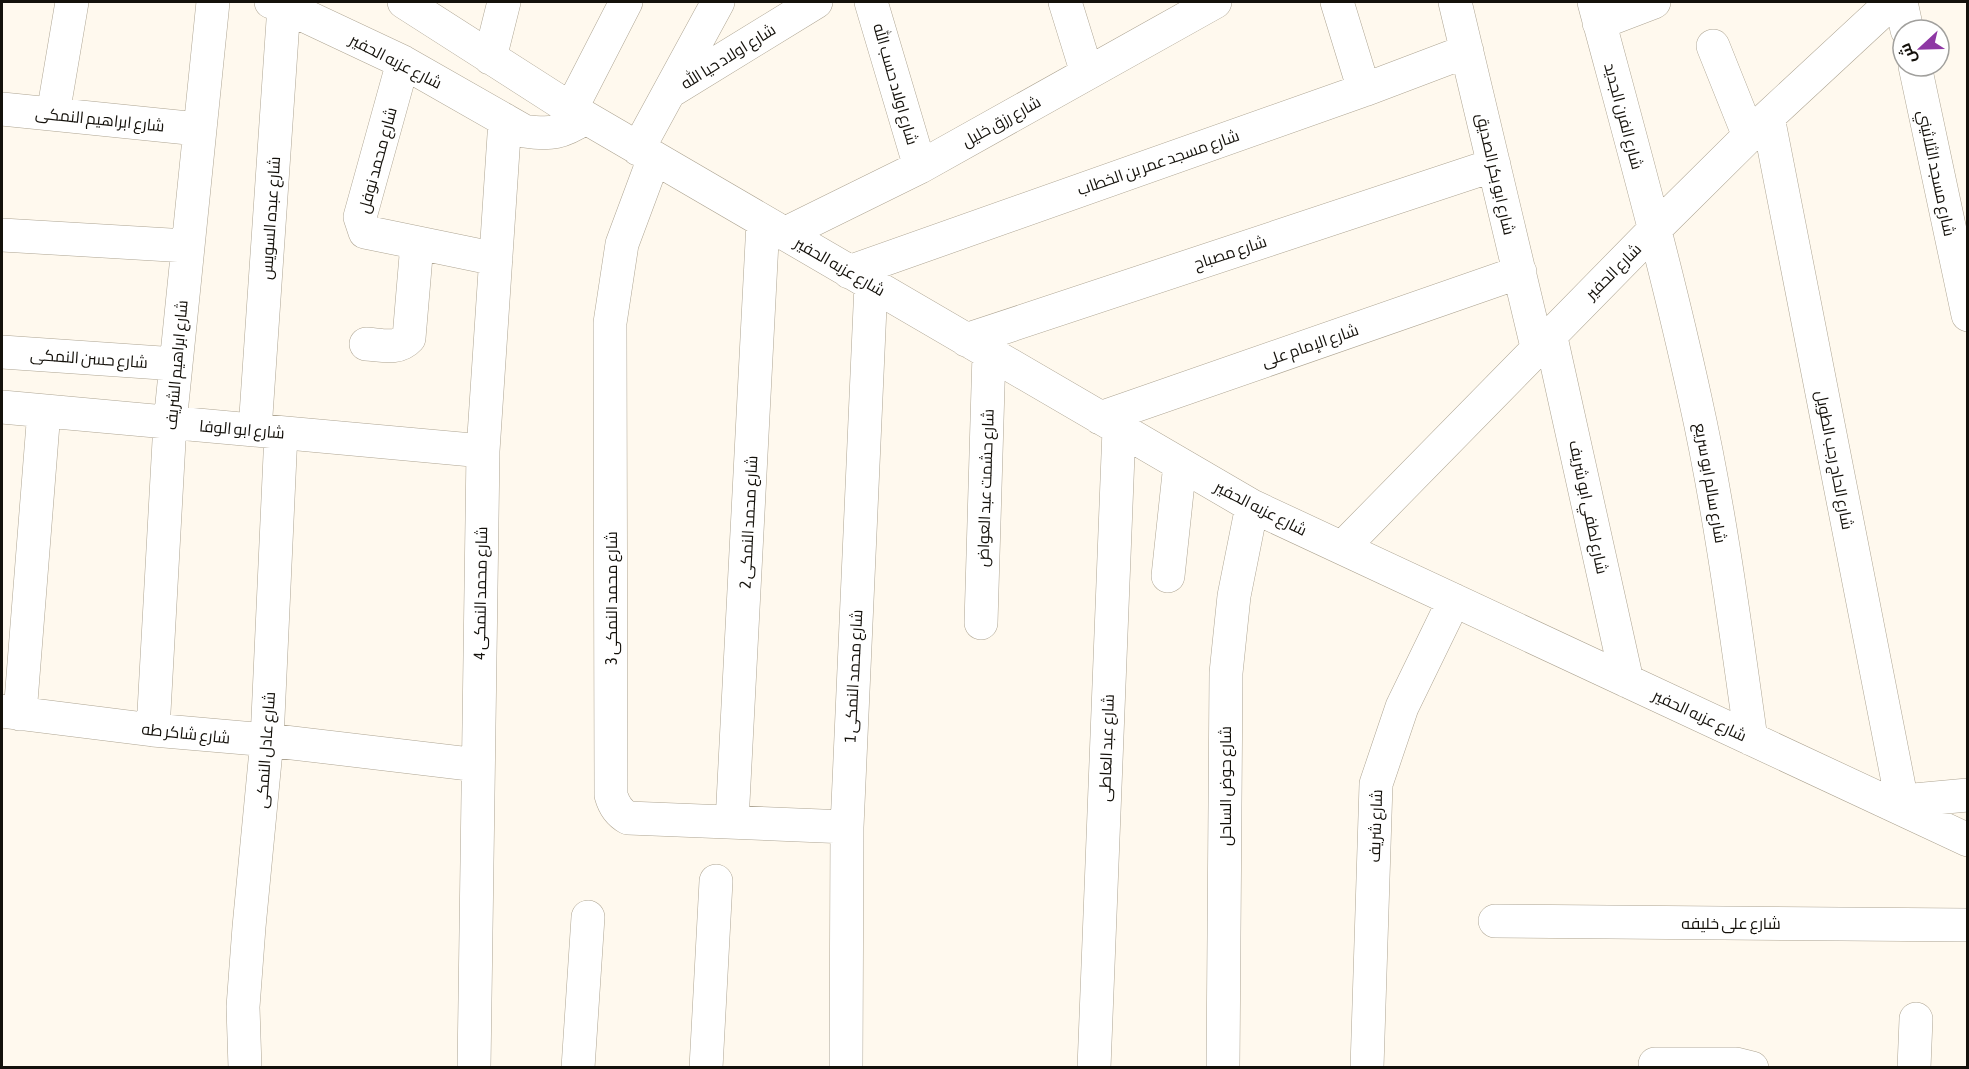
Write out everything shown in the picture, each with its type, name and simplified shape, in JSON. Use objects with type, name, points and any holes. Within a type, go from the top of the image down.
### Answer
[{"type":"street","points":[[53,114],[72,2]]},
{"type":"street","name":"شارع ابراهيم الشريف","points":[[153,730],[170,423],[198,129],[213,2]]},
{"type":"street","name":"شارع عزبه الحفير","points":[[404,2],[578,114],[1252,506],[1751,739],[1894,802],[1968,840]]},
{"type":"street","points":[[490,58],[504,2]]},
{"type":"street","points":[[578,114],[626,2]]},
{"type":"street","points":[[646,154],[671,91],[717,2]]},
{"type":"street","name":"شارع اولاد حيا الله","points":[[671,91],[816,2]]},
{"type":"street","name":"شارع اولاد حسب الله","points":[[871,2],[920,166]]},
{"type":"street","points":[[1065,2],[1087,73]]},
{"type":"street","name":"شارع رزق خليل","points":[[773,228],[920,166],[1087,73],[1181,10],[1215,2]]},
{"type":"street","points":[[1337,2],[1364,90]]},
{"type":"street","name":"شارع ابو بكر الصديق","points":[[1455,2],[1520,272],[1544,340]]},
{"type":"street","points":[[1596,12],[1654,2]]},
{"type":"street","name":"شارع الحفير","points":[[1342,548],[1654,230],[1758,127],[1892,2]]},
{"type":"street","points":[[1901,2],[1904,18]]},
{"type":"street","name":"شارع عزبه الحفير","points":[[277,4],[403,62],[524,131],[546,134],[567,130],[578,114]]},
{"type":"street","name":"شارع عبده السويس","points":[[268,432],[277,4]]},
{"type":"street","name":"شارع الفرن الجديد","points":[[1596,12],[1654,230]]},
{"type":"street","name":"شارع الحاج رجب الطويل","points":[[1713,46],[1758,127],[1894,802]]},
{"type":"street","name":"شارع مسجد عمر بن الخطاب","points":[[860,278],[1467,51]]},
{"type":"street","name":"شارع محمد نوفل","points":[[403,62],[360,217],[365,232],[496,259]]},
{"type":"street","name":"شارع مسجد الثلاثيني","points":[[1918,78],[1967,311]]},
{"type":"street","name":"شارع ابراهيم النمكى","points":[[2,109],[198,129]]},
{"type":"street","name":"شارع محمد النمكى 4","points":[[474,1068],[483,451],[505,120]]},
{"type":"street","name":"شارع محمد النمكى 3","points":[[646,154],[622,244],[610,323],[611,795],[617,809],[628,818],[847,826]]},
{"type":"street","name":"شارع مصباح","points":[[978,346],[1494,165]]},
{"type":"street","name":"شارع محمد النمكى 2","points":[[732,822],[773,228]]},
{"type":"street","name":"شارع سالم ابو سريع","points":[[1654,230],[1695,399],[1727,571],[1751,739]]},
{"type":"street","points":[[2,235],[187,246]]},
{"type":"street","points":[[366,344],[393,346],[409,338],[417,244]]},
{"type":"street","name":"شارع الإمام على","points":[[1110,423],[1520,272]]},
{"type":"street","name":"شارع محمد النمكى 1","points":[[846,1068],[847,826],[860,278]]},
{"type":"street","name":"شارع لطفي ابو شريف","points":[[1544,340],[1627,681]]},
{"type":"street","name":"شارع حشمت عبد العواض","points":[[978,346],[981,623]]},
{"type":"street","name":"شارع حسن النمكى","points":[[2,352],[176,364]]},
{"type":"street","name":"شارع ابو الوفا","points":[[2,407],[483,451]]},
{"type":"street","points":[[11,712],[44,411]]},
{"type":"street","name":"شارع عبد العاطى","points":[[1094,1068],[1110,423]]},
{"type":"street","name":"شارع عادل النمكى","points":[[244,1068],[243,1007],[246,961],[267,740],[268,432]]},
{"type":"street","points":[[1168,576],[1180,464]]},
{"type":"street","name":"شارع حوض الساحل","points":[[1223,1068],[1226,673],[1234,596],[1252,506]]},
{"type":"street","name":"شارع شريف","points":[[1367,1068],[1376,783],[1402,707],[1454,600]]},
{"type":"street","name":"شارع شاكر طه","points":[[11,712],[153,730],[267,740],[478,765]]},
{"type":"street","points":[[1894,802],[1968,795]]},
{"type":"street","points":[[706,1068],[716,881]]},
{"type":"street","points":[[578,1068],[588,917]]},
{"type":"street","name":"شارع على خليفه","points":[[1495,921],[1968,925]]},
{"type":"street","points":[[1914,1068],[1916,1019]]},
{"type":"street","points":[[1656,1064],[1736,1064],[1752,1068]]}]
